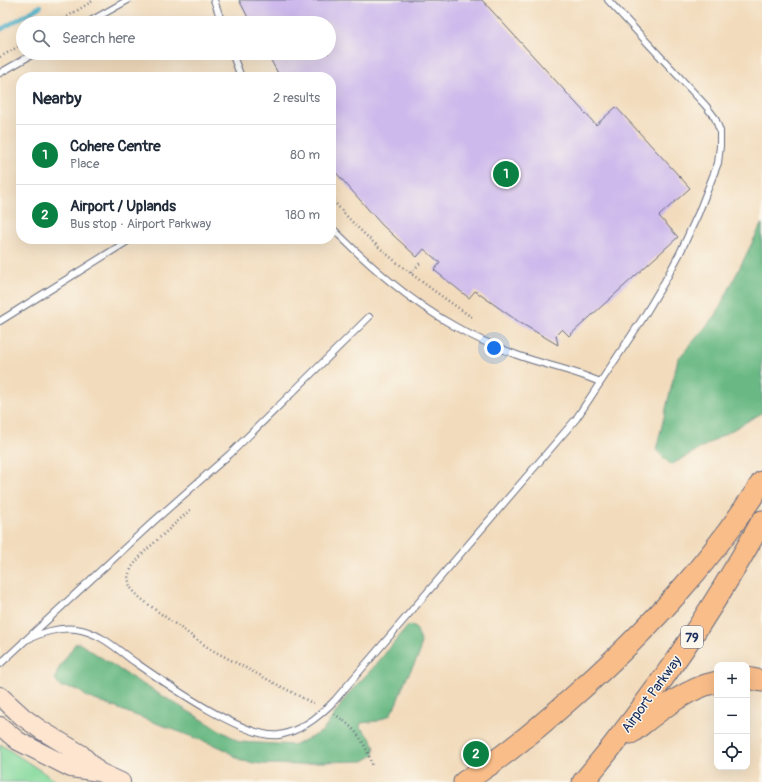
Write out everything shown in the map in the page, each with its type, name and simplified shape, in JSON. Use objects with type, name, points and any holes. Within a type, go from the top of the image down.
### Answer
[{"type":"highway","points":[[464,782],[478,776],[533,732],[599,674],[640,634],[672,601],[726,536],[762,482]]},
{"type":"highway","name":"Airport Parkway","points":[[583,782],[613,747],[676,660],[729,579],[762,520]]},
{"type":"highway","points":[[750,679],[762,681]]},
{"type":"highway","points":[[613,747],[668,705],[688,693],[714,683]]},
{"type":"main road","points":[[0,696],[35,726],[81,754],[99,772]]},
{"type":"main road","points":[[0,726],[18,741],[71,768],[99,772],[121,782]]},
{"type":"lane","points":[[100,16],[128,0]]},
{"type":"lane","points":[[214,0],[220,16]]},
{"type":"lane","points":[[24,641],[49,630],[63,628],[77,629],[92,633],[195,702],[231,721],[263,734],[279,735],[290,732],[314,720],[326,710],[576,419],[643,318],[665,281],[680,253],[711,181],[718,163],[720,146],[720,131],[715,118],[706,106],[608,0]]},
{"type":"lane","points":[[0,73],[23,60]]},
{"type":"lane","points":[[235,60],[239,72]]},
{"type":"lane","points":[[336,232],[361,257],[397,288],[456,327],[517,354],[547,365],[581,374],[600,382]]},
{"type":"lane","points":[[0,321],[123,244]]},
{"type":"lane","points":[[0,664],[154,521],[230,454],[368,317]]},
{"type":"path","points":[[68,16],[94,0]]},
{"type":"path","points":[[0,57],[16,48]]},
{"type":"path","points":[[336,203],[362,230],[411,273],[473,318]]},
{"type":"path","points":[[411,273],[421,262]]},
{"type":"path","points":[[190,510],[143,553],[132,567],[128,576],[130,587],[139,598],[210,649],[336,715],[352,727],[362,739],[368,752],[372,767]]},
{"type":"green space","points":[[762,223],[762,413],[671,465],[656,450],[678,359],[716,315]]},
{"type":"green space","points":[[412,625],[417,630],[421,641],[419,655],[405,681],[390,715],[378,721],[361,723],[360,727],[373,742],[375,750],[374,755],[364,761],[318,762],[301,765],[261,764],[242,761],[222,748],[87,697],[75,689],[60,687],[55,678],[59,668],[75,644],[79,643],[134,679],[240,742],[295,745],[323,731],[349,693],[373,668],[408,626]]},
{"type":"green space","points":[[0,744],[58,782],[0,782]]},
{"type":"building","points":[[239,0],[482,0],[596,125],[616,107],[690,188],[659,216],[678,237],[569,336],[562,329],[556,335],[558,345],[519,322],[475,291],[469,298],[434,270],[440,263],[424,249],[417,257],[382,225],[336,173],[336,72],[277,72],[271,60],[336,60],[336,16],[247,16]]},
{"type":"waterway","points":[[24,16],[41,6]]},
{"type":"waterway","points":[[0,30],[16,21]]},
{"type":"place","name":"Cohere Centre","points":[[506,174]]},
{"type":"place","name":"Airport / Uplands","points":[[476,754]]}]
